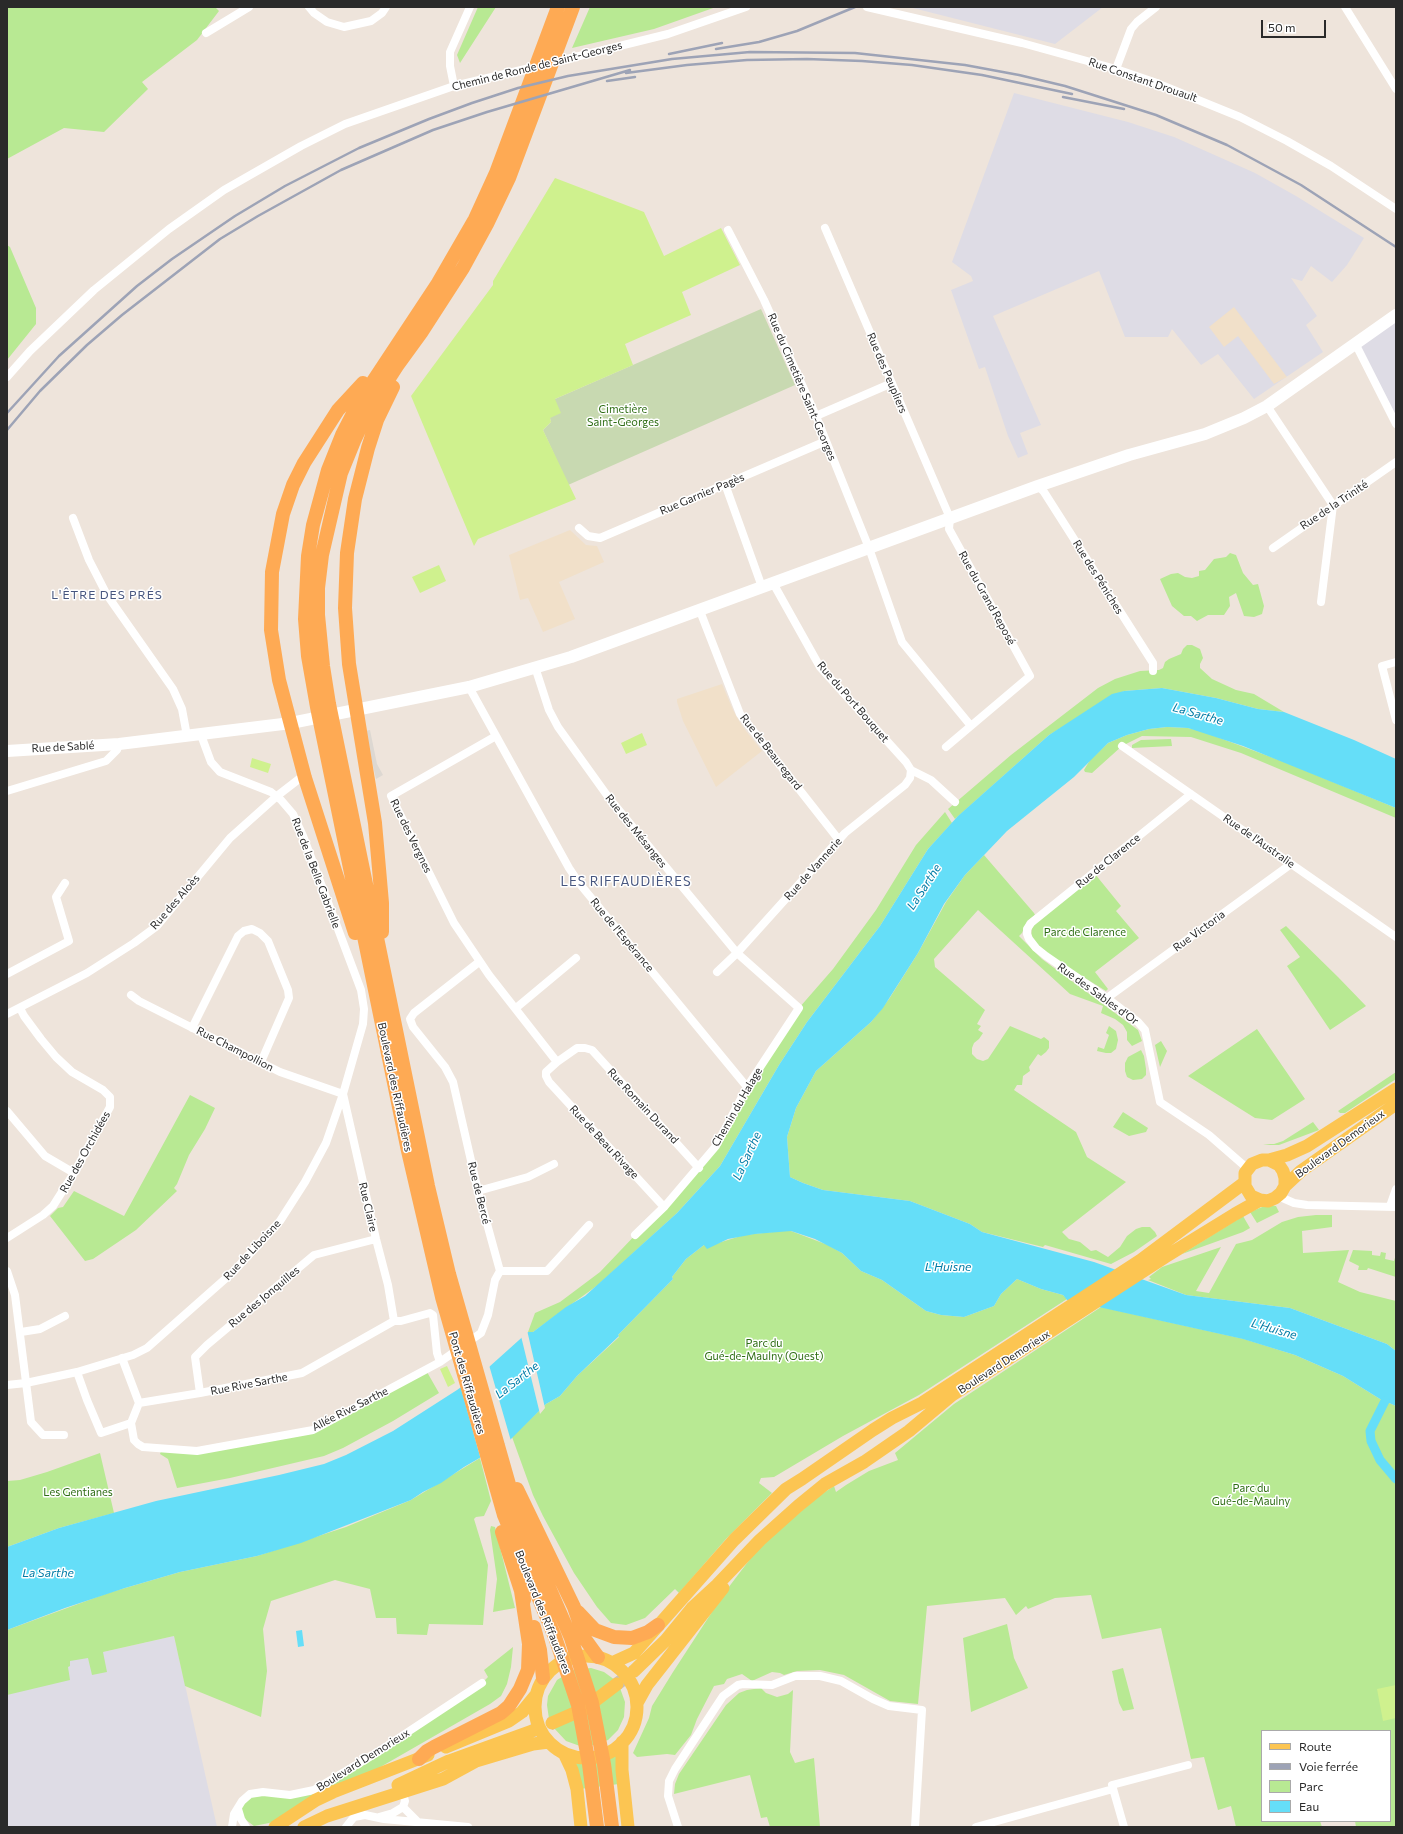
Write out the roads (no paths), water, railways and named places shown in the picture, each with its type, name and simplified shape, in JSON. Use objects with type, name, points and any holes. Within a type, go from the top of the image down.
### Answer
[{"type":"highway","points":[[317,666],[305,619],[305,589],[313,525],[328,470],[342,435],[358,404],[389,354],[438,283],[475,219],[496,173],[517,117],[564,10]]},
{"type":"highway","points":[[317,666],[318,588],[322,555],[341,473],[368,411],[397,366],[421,334],[463,268],[487,224],[509,178],[530,122],[564,10]]},
{"type":"highway","points":[[376,963],[382,903],[376,830],[358,710],[349,664],[345,608],[347,553],[355,499],[377,420],[421,334]]},
{"type":"highway","points":[[376,963],[356,936],[305,778],[279,680],[271,630],[272,572],[283,514],[292,485],[316,443],[338,410],[389,354]]},
{"type":"highway","name":"Boulevard des Riffaudières","points":[[317,666],[376,963],[452,1286]]},
{"type":"highway","name":"Boulevard des Riffaudières","points":[[376,963],[408,1151],[442,1297]]},
{"type":"highway","name":"Pont des Riffaudières","points":[[452,1286],[499,1473]]},
{"type":"highway","name":"Pont des Riffaudières","points":[[442,1297],[499,1473]]},
{"type":"highway","points":[[419,1759],[427,1751],[434,1747],[501,1713],[509,1706],[520,1689],[528,1670],[529,1644],[521,1591],[515,1522],[499,1473]]},
{"type":"highway","name":"Boulevard des Riffaudières","points":[[499,1473],[515,1522],[526,1569],[558,1644],[578,1705],[589,1764],[597,1827]]},
{"type":"highway","points":[[515,1522],[574,1607],[595,1630],[614,1638],[632,1638],[648,1632],[658,1625]]},
{"type":"highway","name":"Boulevard des Riffaudières","points":[[515,1522],[534,1551],[570,1638],[593,1706],[604,1764],[612,1827]]},
{"type":"highway","points":[[521,1591],[540,1650],[543,1678]]},
{"type":"highway","points":[[574,1607],[585,1639],[598,1657]]},
{"type":"main road","name":"Rue de Sablé","points":[[7,751],[119,744],[291,723],[469,687],[571,657],[1038,486],[1129,456],[1205,434],[1244,418],[1267,406],[1396,315]]},
{"type":"main road","name":"Boulevard Demorieux","points":[[1248,1169],[1255,1162],[1287,1155],[1308,1146],[1396,1089]]},
{"type":"main road","name":"Boulevard Demorieux","points":[[713,1581],[798,1506],[826,1484],[864,1462],[909,1431],[952,1395],[1235,1214],[1260,1200],[1268,1201],[1282,1191],[1301,1171],[1396,1104]]},
{"type":"main road","name":"Boulevard Demorieux","points":[[1269,1160],[1279,1165],[1283,1170],[1285,1178],[1282,1191]]},
{"type":"main road","points":[[1248,1169],[1244,1183],[1249,1193],[1260,1200]]},
{"type":"main road","name":"Boulevard Demorieux","points":[[713,1581],[734,1540],[786,1489],[802,1480],[873,1430],[892,1418],[922,1403],[1037,1326],[1141,1260],[1244,1183]]},
{"type":"main road","points":[[634,1671],[665,1641],[713,1581]]},
{"type":"main road","points":[[636,1703],[697,1601],[713,1581]]},
{"type":"main road","points":[[612,1663],[634,1653],[658,1625],[697,1601]]},
{"type":"main road","points":[[583,1656],[598,1657],[612,1663],[621,1670],[630,1681],[636,1703],[634,1724],[622,1742],[612,1750],[594,1757],[581,1758],[564,1753],[549,1742],[541,1732],[536,1720],[534,1707],[536,1695],[543,1678],[554,1667],[568,1659],[583,1656]]},
{"type":"main road","points":[[552,1722],[584,1709],[617,1684]]},
{"type":"main road","points":[[362,1781],[509,1722],[522,1712],[536,1695]]},
{"type":"main road","points":[[304,1827],[327,1816],[402,1787],[449,1761],[532,1731]]},
{"type":"main road","points":[[402,1787],[430,1782],[456,1773],[476,1761],[533,1744],[549,1742]]},
{"type":"main road","points":[[622,1742],[622,1770],[628,1827]]},
{"type":"main road","points":[[564,1753],[576,1783],[579,1824]]},
{"type":"main road","points":[[362,1781],[410,1767],[449,1761]]},
{"type":"main road","name":"Boulevard Demorieux","points":[[275,1827],[323,1797],[362,1781]]},
{"type":"street","points":[[206,33],[249,7]]},
{"type":"street","points":[[309,7],[314,13],[327,22],[344,27],[371,21],[382,13],[386,7]]},
{"type":"street","points":[[454,86],[450,66],[450,52],[470,7]]},
{"type":"street","name":"Chemin de Ronde de Saint-Georges","points":[[7,378],[30,351],[94,290],[169,229],[224,190],[301,146],[345,124],[454,86],[668,34],[746,7]]},
{"type":"street","name":"Rue Constant Drouault","points":[[867,7],[1022,43],[1116,69],[1196,98],[1240,118],[1331,166],[1396,209]]},
{"type":"street","points":[[1116,69],[1131,29],[1137,22],[1156,7]]},
{"type":"street","points":[[1345,7],[1396,89]]},
{"type":"street","name":"Rue des Peupliers","points":[[825,228],[950,518]]},
{"type":"street","name":"Rue du Cimetière Saint-Georges","points":[[728,230],[764,300],[816,416],[869,548],[902,642],[971,726]]},
{"type":"street","points":[[1355,343],[1396,424]]},
{"type":"street","points":[[816,416],[892,382]]},
{"type":"street","points":[[1267,406],[1333,505],[1320,602]]},
{"type":"street","name":"Rue Garnier Pagès","points":[[579,528],[588,536],[600,538],[826,441]]},
{"type":"street","name":"Rue de la Trinité","points":[[1273,548],[1396,462]]},
{"type":"street","name":"Rue du Port Bouquet","points":[[725,484],[768,585],[820,667],[906,762],[911,770],[931,780],[955,802]]},
{"type":"street","name":"Rue des Péniches","points":[[1038,486],[1044,492],[1152,662],[1153,671]]},
{"type":"street","points":[[73,518],[89,560],[107,595],[173,689],[182,710],[187,736]]},
{"type":"street","name":"Rue du Grand Reposé","points":[[950,518],[950,529],[1030,676],[971,726]]},
{"type":"street","name":"Rue de Beauregard","points":[[700,611],[740,714],[840,840]]},
{"type":"street","points":[[1396,662],[1382,666],[1396,720]]},
{"type":"street","name":"Rue des Mésanges","points":[[535,667],[549,710],[558,727],[609,798],[737,953],[799,1008]]},
{"type":"street","name":"Rue de l'Espérance","points":[[469,687],[569,868],[579,883],[747,1087]]},
{"type":"street","points":[[946,747],[971,726]]},
{"type":"street","name":"Rue de la Belle Gabrielle","points":[[202,735],[212,762],[220,772],[271,792],[277,796],[293,814],[303,836],[361,990],[364,1008]]},
{"type":"street","name":"Rue des Vergnes","points":[[496,736],[391,796],[454,923],[479,962],[557,1062]]},
{"type":"street","points":[[7,791],[106,761],[117,750],[119,744]]},
{"type":"street","name":"Rue de l'Australie","points":[[1122,746],[1396,936]]},
{"type":"street","name":"Rue de Vannerie","points":[[716,972],[737,953],[846,833],[905,785],[910,778],[911,770]]},
{"type":"street","name":"Rue des Aloès","points":[[7,1014],[106,962],[157,926],[230,838],[277,796],[299,779],[305,778]]},
{"type":"street","name":"Rue de Clarence","points":[[1027,929],[1040,916],[1191,794]]},
{"type":"street","name":"Rue Victoria","points":[[1107,998],[1291,864]]},
{"type":"street","points":[[7,974],[69,941],[56,897],[65,883]]},
{"type":"street","points":[[192,1028],[238,936],[244,931],[252,929],[260,933],[268,941],[288,990],[289,998],[261,1062]]},
{"type":"street","name":"Rue des Sables d'Or","points":[[1027,929],[1029,939],[1041,952],[1107,998],[1138,1022],[1145,1030],[1160,1102],[1209,1135],[1248,1169]]},
{"type":"street","points":[[516,1008],[576,958]]},
{"type":"street","name":"Rue de Bercé","points":[[479,962],[414,1013],[410,1019],[413,1027],[445,1067],[453,1082],[478,1191],[500,1271]]},
{"type":"street","name":"Rue Champollion","points":[[131,995],[192,1028],[298,1080],[343,1094]]},
{"type":"street","name":"Rue des Orchidées","points":[[7,1238],[43,1215],[53,1206],[74,1174],[110,1107],[110,1097],[103,1090],[72,1072],[56,1057],[36,1033],[20,1008]]},
{"type":"street","name":"Rue de Liboisne","points":[[7,1385],[26,1383],[77,1372],[133,1355],[147,1348],[233,1272],[280,1221],[305,1182],[326,1143],[343,1094],[362,1024],[364,1008]]},
{"type":"street","name":"Chemin du Halage","points":[[634,1234],[664,1207],[699,1168],[716,1146],[747,1087],[799,1008]]},
{"type":"street","name":"Rue Romain Durand","points":[[557,1062],[578,1048],[592,1050],[699,1168]]},
{"type":"street","name":"Rue de Beau Rivage","points":[[557,1062],[546,1072],[549,1082],[664,1207]]},
{"type":"street","name":"Rue Claire","points":[[343,1094],[388,1285],[394,1321]]},
{"type":"street","points":[[7,1111],[45,1156],[74,1174]]},
{"type":"street","points":[[478,1191],[528,1177],[554,1164]]},
{"type":"street","points":[[1282,1191],[1294,1204],[1307,1206],[1393,1207],[1396,1189]]},
{"type":"street","points":[[500,1271],[547,1271],[589,1225]]},
{"type":"street","name":"Rue des Jonquilles","points":[[200,1393],[195,1357],[207,1345],[314,1255],[376,1238]]},
{"type":"street","points":[[7,1271],[15,1295],[21,1332],[31,1422],[43,1435],[64,1434]]},
{"type":"street","name":"Allée Rive Sarthe","points":[[131,1423],[134,1440],[143,1447],[197,1450],[313,1430],[440,1362],[481,1333],[488,1315],[494,1280],[500,1271]]},
{"type":"street","name":"Rue Rive Sarthe","points":[[139,1403],[200,1393],[302,1373],[394,1321],[401,1321],[430,1313],[433,1315],[437,1352],[440,1362]]},
{"type":"street","points":[[21,1332],[40,1329],[65,1316]]},
{"type":"street","points":[[77,1372],[86,1400],[101,1433],[131,1423],[139,1403],[122,1358]]},
{"type":"street","points":[[678,1827],[668,1796],[669,1781],[675,1769],[723,1696],[738,1685],[772,1685],[795,1676],[820,1676],[841,1681],[889,1706],[922,1710],[915,1827]]},
{"type":"street","name":"Boulevard Demorieux","points":[[238,1809],[246,1797],[257,1792],[290,1795],[314,1790],[373,1755],[482,1683]]},
{"type":"street","points":[[976,1827],[1188,1764]]},
{"type":"street","points":[[377,1817],[393,1813],[403,1807],[405,1801],[402,1787]]},
{"type":"street","points":[[1113,1787],[1124,1827]]},
{"type":"street","points":[[403,1807],[419,1823]]},
{"type":"street","points":[[232,1827],[234,1814],[238,1809]]},
{"type":"street","points":[[238,1809],[241,1819],[246,1827]]},
{"type":"street","points":[[346,1827],[351,1820],[357,1816],[365,1815],[387,1820],[468,1827]]},
{"type":"water","points":[[1162,688],[1216,698],[1258,709],[1284,712],[1354,740],[1396,759],[1396,808],[1243,746],[1188,728],[1167,727],[1149,729],[1127,735],[1108,743],[1074,777],[1007,831],[965,875],[944,904],[918,953],[883,1008],[871,1022],[816,1071],[796,1108],[787,1137],[790,1177],[823,1190],[910,1201],[970,1224],[982,1232],[1094,1262],[1186,1295],[1290,1308],[1387,1344],[1396,1351],[1396,1406],[1380,1399],[1343,1376],[1295,1355],[1243,1339],[1067,1300],[1063,1295],[1041,1289],[1017,1279],[1001,1294],[994,1306],[964,1317],[941,1315],[926,1311],[882,1280],[861,1271],[842,1253],[815,1239],[791,1231],[755,1234],[728,1239],[707,1249],[704,1245],[686,1259],[672,1277],[673,1279],[618,1335],[619,1336],[577,1376],[560,1396],[546,1404],[509,1441],[411,1500],[301,1543],[257,1556],[180,1572],[125,1588],[65,1608],[7,1630],[7,1547],[59,1528],[156,1501],[279,1475],[324,1464],[346,1455],[393,1431],[457,1390],[489,1367],[528,1332],[533,1332],[566,1307],[585,1296],[677,1213],[720,1166],[779,1065],[807,1022],[880,926],[928,849],[958,816],[1049,735],[1112,694],[1124,691]]},
{"type":"water","points":[[302,1630],[304,1646],[298,1647],[296,1631]]},
{"type":"waterway","points":[[1385,1401],[1370,1431],[1371,1441],[1380,1460],[1396,1479]]},
{"type":"tunnel","points":[[617,1684],[634,1671]]},
{"type":"tunnel","points":[[532,1731],[552,1723]]},
{"type":"railway","points":[[716,49],[759,42],[797,31],[855,7]]},
{"type":"railway","points":[[669,54],[722,43]]},
{"type":"railway","points":[[7,413],[59,356],[137,286],[172,259],[235,216],[285,186],[359,148],[472,103],[518,88],[568,76],[672,59],[750,52],[855,53],[965,65],[1019,75],[1065,86],[1156,115],[1227,145],[1301,185],[1396,247]]},
{"type":"railway","points":[[626,73],[687,65],[747,60],[807,59],[862,61],[912,65],[982,75],[1072,94]]},
{"type":"railway","points":[[7,430],[40,391],[87,345],[122,315],[220,239],[258,216],[341,170],[433,130],[487,112],[630,70]]},
{"type":"railway","points":[[607,81],[635,77]]},
{"type":"railway","points":[[1063,97],[1124,109]]},
{"type":"district","name":"L'ÊTRE DES PRÉS","points":[[107,595]]},
{"type":"district","name":"LES RIFFAUDIÈRES","points":[[626,882]]},
{"type":"park label","name":"Cimetière Saint-Georges","points":[[623,415]]},
{"type":"park label","name":"Parc de Clarence","points":[[1085,932]]},
{"type":"park label","name":"Parc du Gué-de-Maulny (Ouest)","points":[[764,1349]]},
{"type":"park label","name":"Les Gentianes","points":[[78,1492]]},
{"type":"park label","name":"Parc du Gué-de-Maulny","points":[[1251,1494]]},
{"type":"water label","name":"La Sarthe","points":[[1198,714]]},
{"type":"water label","name":"La Sarthe","points":[[924,887]]},
{"type":"water label","name":"La Sarthe","points":[[747,1156]]},
{"type":"water label","name":"L'Huisne","points":[[948,1267]]},
{"type":"water label","name":"L'Huisne","points":[[1274,1329]]},
{"type":"water label","name":"La Sarthe","points":[[517,1380]]},
{"type":"water label","name":"La Sarthe","points":[[48,1573]]}]
